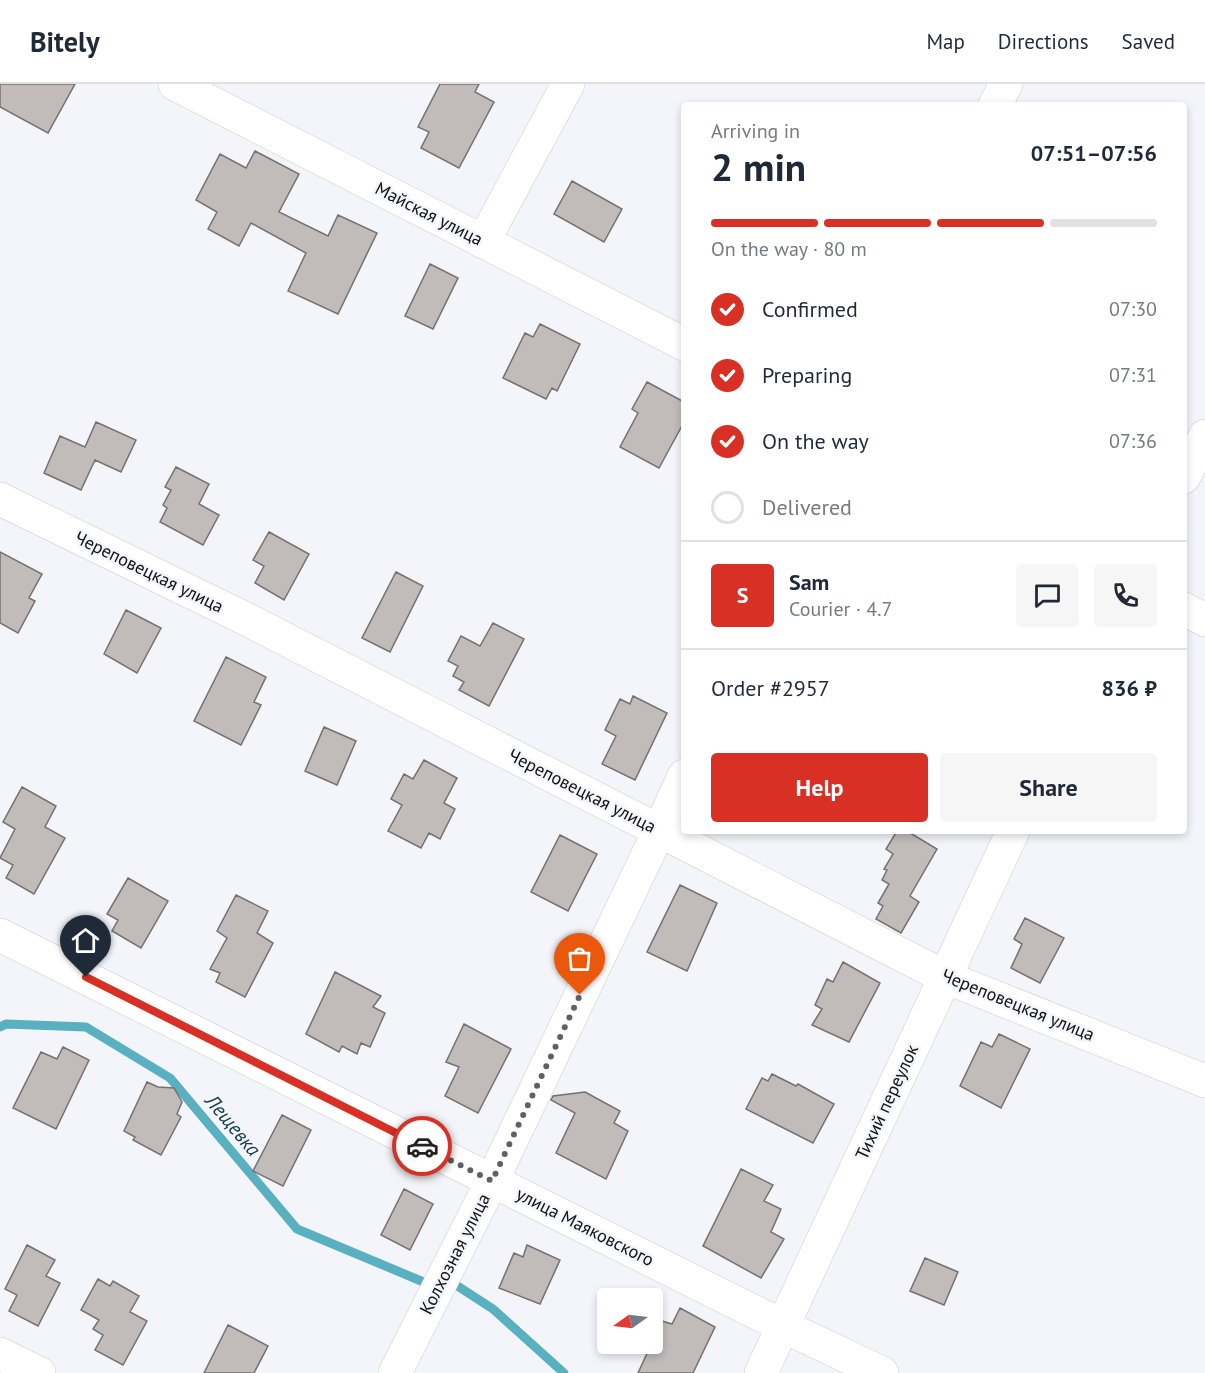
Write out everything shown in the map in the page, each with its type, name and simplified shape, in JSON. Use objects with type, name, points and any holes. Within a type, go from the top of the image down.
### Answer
[{"type":"street","name":"Майская улица","points":[[175,84],[681,342]]},
{"type":"street","points":[[483,242],[568,84]]},
{"type":"street","points":[[997,102],[1006,84]]},
{"type":"street","points":[[1187,471],[1205,436]]},
{"type":"street","name":"Череповецкая улица","points":[[0,499],[242,617],[945,977],[1205,1081]]},
{"type":"street","points":[[1187,611],[1205,620]]},
{"type":"street","name":"Колхозная улица","points":[[395,1373],[492,1181],[681,783]]},
{"type":"street","name":"Тихий переулок","points":[[761,1373],[1012,834]]},
{"type":"street","name":"улица Маяковского","points":[[0,935],[783,1326],[882,1373]]},
{"type":"street","points":[[0,1354],[39,1373]]},
{"type":"building","points":[[0,84],[75,84],[48,133],[0,107]]},
{"type":"building","points":[[440,84],[479,84],[475,92],[494,102],[459,168],[421,148],[429,132],[418,127]]},
{"type":"building","points":[[255,151],[299,174],[279,212],[328,236],[338,215],[377,233],[338,314],[288,291],[306,253],[251,223],[239,246],[208,229],[217,212],[196,200],[220,154],[246,168]]},
{"type":"building","points":[[572,181],[622,209],[604,242],[554,214]]},
{"type":"building","points":[[430,264],[458,278],[433,329],[405,316]]},
{"type":"building","points":[[540,324],[580,344],[557,391],[552,388],[546,399],[503,378],[525,333],[533,337]]},
{"type":"building","points":[[647,382],[681,400],[681,428],[659,468],[620,447],[638,413],[632,409]]},
{"type":"building","points":[[96,422],[136,440],[121,472],[95,460],[81,490],[44,473],[60,436],[85,447]]},
{"type":"building","points":[[176,467],[209,484],[199,504],[219,515],[203,545],[160,522],[167,508],[163,505],[171,490],[165,487]]},
{"type":"building","points":[[269,532],[309,554],[284,600],[255,583],[264,566],[253,560]]},
{"type":"building","points":[[0,552],[42,574],[29,598],[35,601],[18,633],[0,623]]},
{"type":"building","points":[[396,572],[423,586],[390,652],[362,638]]},
{"type":"building","points":[[126,610],[161,628],[137,673],[104,654]]},
{"type":"building","points":[[493,623],[524,639],[489,706],[459,690],[464,682],[453,676],[458,666],[448,661],[461,636],[480,646]]},
{"type":"building","points":[[226,657],[266,677],[254,702],[261,705],[241,745],[194,721]]},
{"type":"building","points":[[633,696],[667,713],[635,780],[602,764],[616,736],[605,730],[620,699],[630,704]]},
{"type":"building","points":[[324,727],[356,741],[337,785],[305,771]]},
{"type":"building","points":[[424,760],[457,778],[444,803],[455,809],[440,839],[429,833],[421,848],[388,831],[402,805],[391,799],[404,774],[413,779]]},
{"type":"building","points":[[22,787],[56,806],[45,827],[65,838],[34,894],[6,878],[13,865],[0,858],[15,829],[3,822]]},
{"type":"building","points":[[895,834],[912,834],[937,849],[910,896],[919,902],[901,933],[876,919],[883,906],[878,903],[889,884],[882,880],[887,870],[884,869],[893,854],[886,849]]},
{"type":"building","points":[[560,835],[597,854],[568,911],[531,892]]},
{"type":"building","points":[[128,878],[168,901],[141,948],[112,931],[118,920],[107,914]]},
{"type":"building","points":[[680,885],[717,903],[687,971],[647,952]]},
{"type":"building","points":[[236,895],[268,911],[257,933],[273,943],[245,997],[216,982],[220,973],[210,969],[227,938],[217,931]]},
{"type":"building","points":[[1025,918],[1064,938],[1040,983],[1011,968],[1022,944],[1014,939]]},
{"type":"building","points":[[843,962],[880,983],[849,1042],[812,1025],[822,1009],[815,1005],[827,979],[833,982]]},
{"type":"building","points":[[335,972],[381,996],[373,1007],[385,1013],[370,1047],[361,1043],[357,1054],[342,1046],[339,1052],[306,1034]]},
{"type":"building","points":[[464,1024],[511,1049],[478,1113],[445,1096],[459,1067],[446,1062]]},
{"type":"building","points":[[999,1034],[1030,1049],[1001,1108],[960,1086],[981,1042],[992,1047]]},
{"type":"building","points":[[63,1047],[89,1060],[56,1129],[13,1108],[41,1052],[57,1059]]},
{"type":"building","points":[[772,1074],[796,1086],[798,1084],[834,1104],[813,1143],[746,1109],[762,1078],[768,1081]]},
{"type":"building","points":[[147,1082],[158,1087],[174,1088],[182,1102],[177,1114],[181,1117],[161,1155],[133,1140],[135,1137],[124,1131]]},
{"type":"building","points":[[585,1092],[620,1111],[614,1123],[628,1131],[606,1179],[556,1153],[575,1113],[551,1100],[553,1096]]},
{"type":"building","points":[[282,1115],[311,1130],[283,1186],[253,1171]]},
{"type":"building","points":[[741,1169],[773,1185],[764,1201],[781,1209],[771,1232],[784,1239],[761,1278],[703,1246]]},
{"type":"building","points":[[404,1189],[433,1204],[410,1250],[381,1235]]},
{"type":"building","points":[[27,1245],[55,1260],[46,1276],[60,1283],[38,1326],[9,1311],[17,1295],[5,1289]]},
{"type":"building","points":[[527,1245],[560,1260],[540,1304],[499,1288],[514,1253],[523,1257]]},
{"type":"building","points":[[925,1258],[958,1272],[944,1305],[910,1291]]},
{"type":"building","points":[[98,1279],[110,1286],[113,1281],[139,1296],[130,1312],[147,1321],[123,1365],[95,1350],[103,1335],[93,1329],[99,1320],[81,1310]]},
{"type":"building","points":[[680,1308],[715,1327],[693,1373],[638,1373],[647,1354],[663,1354],[663,1321],[672,1324]]},
{"type":"building","points":[[228,1325],[268,1346],[254,1373],[204,1373]]},
{"type":"waterway","name":"Лещевка","points":[[0,1027],[6,1024],[86,1027],[170,1078],[297,1229],[426,1283]]},
{"type":"waterway","name":"Лещевка","points":[[456,1285],[493,1309],[564,1373]]},
{"type":"way so far","points":[[422,1146],[492,1181],[580,995]]},
{"type":"route","points":[[86,977],[422,1146]]}]
